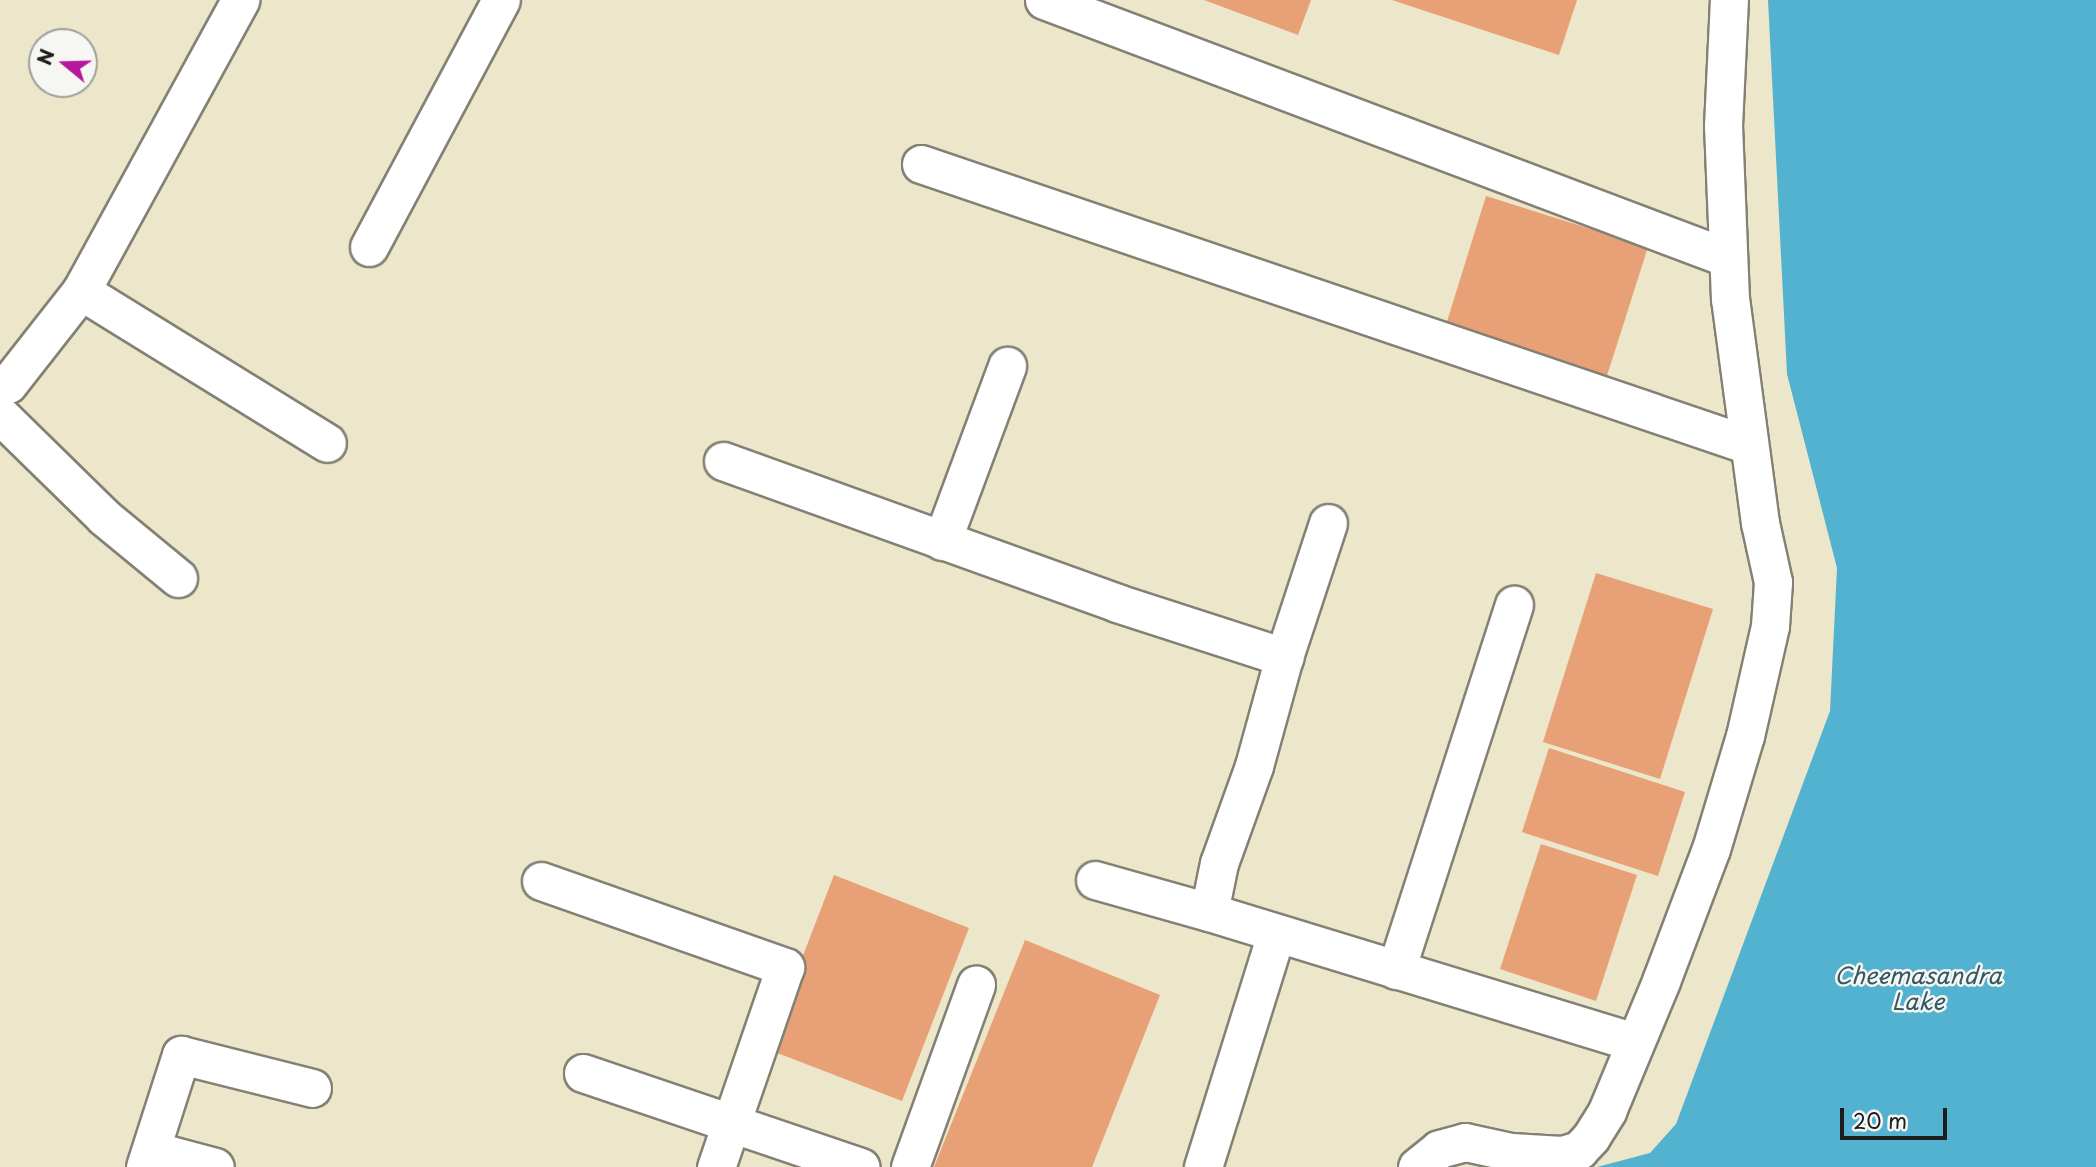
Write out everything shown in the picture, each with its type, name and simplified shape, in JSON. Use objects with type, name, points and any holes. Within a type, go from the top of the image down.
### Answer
[{"type":"street","points":[[0,386],[8,384],[81,291],[240,0]]},
{"type":"street","points":[[369,247],[501,0]]},
{"type":"street","points":[[1044,0],[1728,258]]},
{"type":"street","points":[[1417,1167],[1439,1149],[1465,1142],[1535,1155],[1579,1150],[1607,1111],[1711,849],[1770,626],[1773,582],[1749,445],[1728,258],[1723,126],[1729,0]]},
{"type":"street","points":[[921,164],[1749,445]]},
{"type":"street","points":[[81,291],[327,443]]},
{"type":"street","points":[[942,541],[1007,366]]},
{"type":"street","points":[[0,415],[104,517],[178,578]]},
{"type":"street","points":[[723,461],[942,541],[1284,657]]},
{"type":"street","points":[[1209,912],[1219,863],[1254,766],[1284,657],[1328,523]]},
{"type":"street","points":[[1396,970],[1514,605]]},
{"type":"street","points":[[1095,880],[1209,912],[1635,1042]]},
{"type":"street","points":[[541,881],[785,967],[716,1167]]},
{"type":"street","points":[[1203,1167],[1276,934]]},
{"type":"street","points":[[910,1167],[976,985]]},
{"type":"street","points":[[215,1167],[148,1158],[181,1055],[312,1088]]},
{"type":"street","points":[[583,1073],[860,1167]]},
{"type":"water","name":"Cheemasandra Lake","points":[[1768,0],[2096,0],[2096,1167],[1597,1167],[1650,1153],[1676,1124],[1830,711],[1837,568],[1787,374]]},
{"type":"building","points":[[1204,0],[1311,0],[1298,35]]},
{"type":"building","points":[[1392,0],[1577,0],[1559,55]]},
{"type":"building","points":[[1486,196],[1648,247],[1605,382],[1444,331]]},
{"type":"building","points":[[1596,573],[1713,609],[1660,779],[1543,742]]},
{"type":"building","points":[[1549,748],[1685,792],[1658,876],[1522,832]]},
{"type":"building","points":[[1541,844],[1637,875],[1596,1001],[1500,969]]},
{"type":"building","points":[[834,875],[969,928],[902,1101],[767,1049]]},
{"type":"building","points":[[1025,940],[1160,995],[1092,1167],[934,1167]]}]
